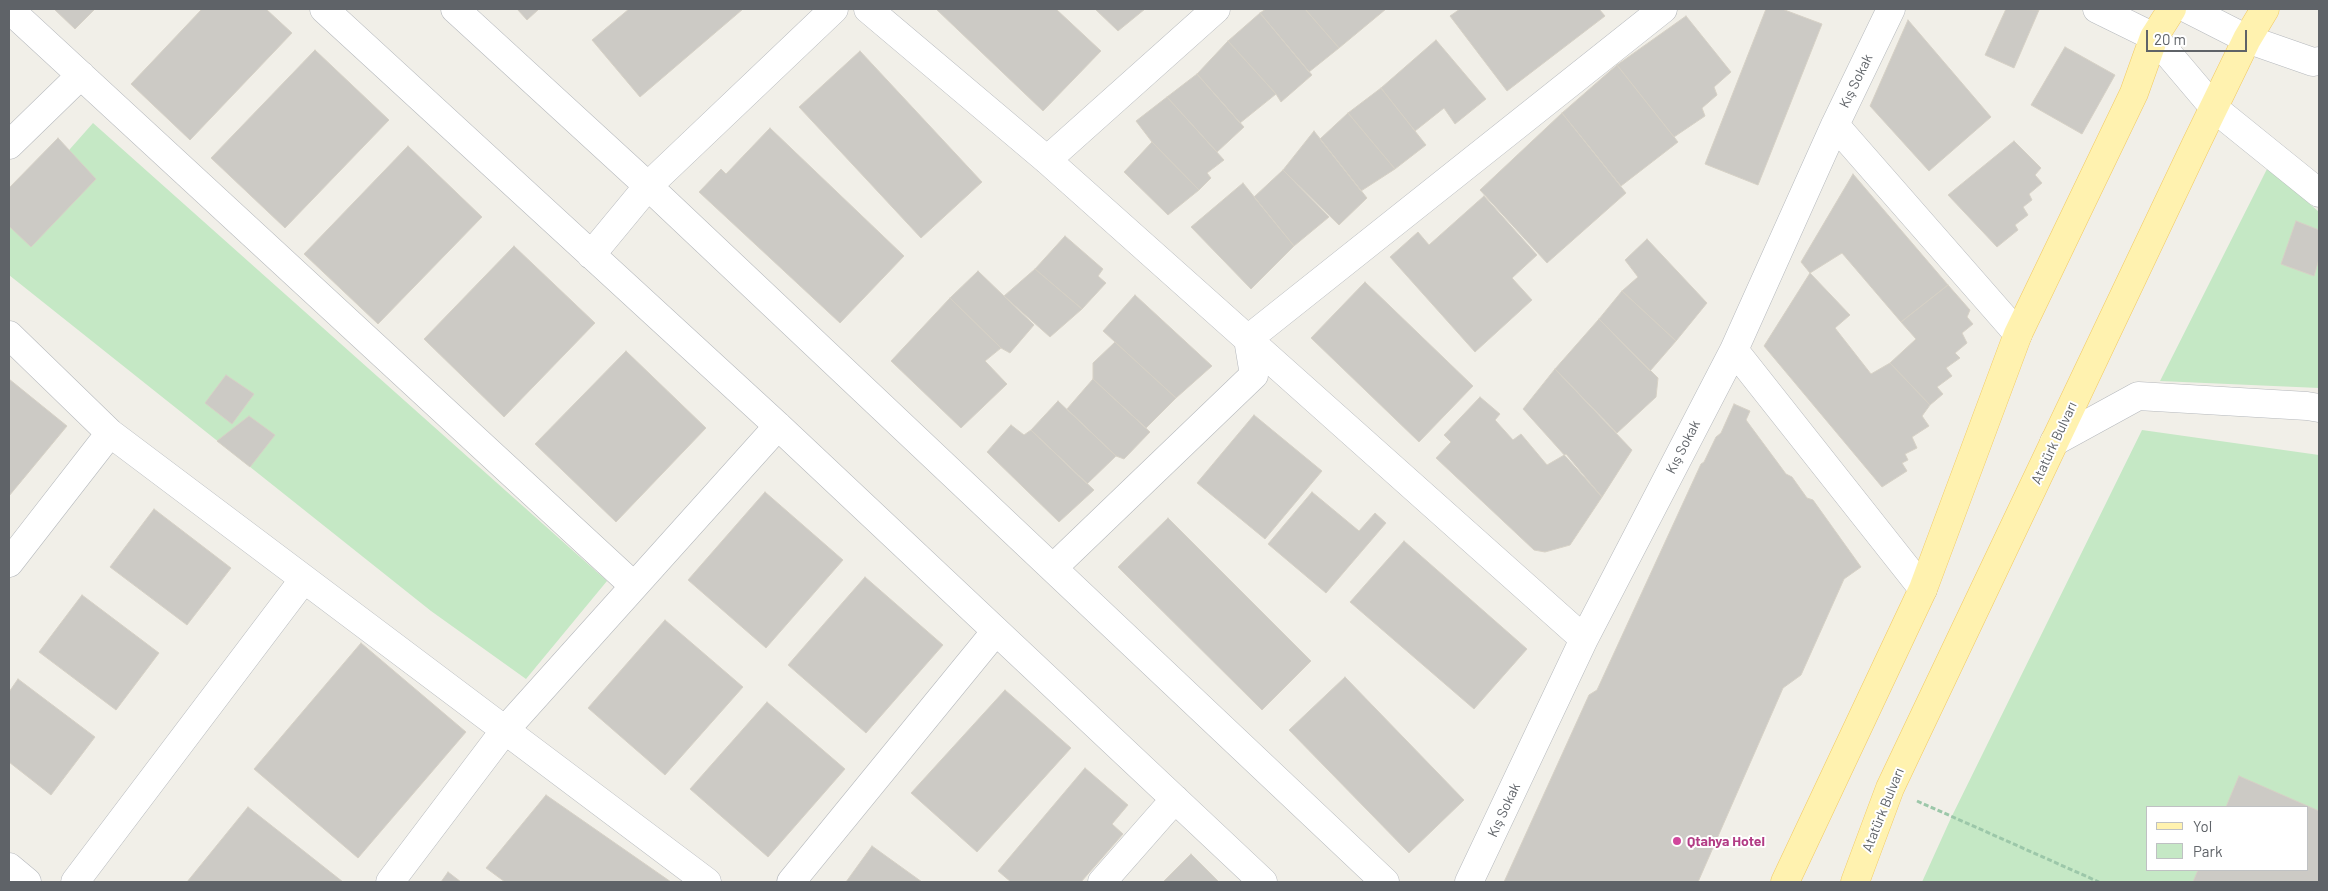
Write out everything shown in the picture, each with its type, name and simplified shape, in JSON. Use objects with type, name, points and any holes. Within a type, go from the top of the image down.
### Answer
[{"type":"main road","points":[[1785,882],[1923,589],[2018,334],[2134,93],[2154,37],[2172,9]]},
{"type":"main road","name":"Atatürk Bulvarı","points":[[1855,882],[1890,788],[2247,39],[2265,9]]},
{"type":"street","points":[[9,9],[634,586]]},
{"type":"street","points":[[324,9],[778,426],[1263,882]]},
{"type":"street","points":[[455,9],[648,186],[1054,567],[1385,882]]},
{"type":"street","points":[[591,255],[648,186],[834,9]]},
{"type":"street","points":[[868,9],[1047,160],[1584,639]]},
{"type":"street","points":[[1047,160],[1216,9]]},
{"type":"street","points":[[1248,339],[1663,9]]},
{"type":"street","name":"Kış Sokak","points":[[1469,882],[1584,639],[1734,350],[1835,125],[1891,9]]},
{"type":"street","points":[[2097,9],[2154,37],[2214,109],[2319,193]]},
{"type":"street","points":[[2188,9],[2247,39],[2313,62],[2319,61]]},
{"type":"street","points":[[9,145],[81,75]]},
{"type":"street","points":[[1835,125],[2018,334]]},
{"type":"street","points":[[9,335],[110,433],[707,882]]},
{"type":"street","points":[[1054,567],[1254,375],[1248,339]]},
{"type":"street","points":[[1734,350],[1923,589]]},
{"type":"street","points":[[2054,442],[2138,396],[2319,408]]},
{"type":"street","points":[[390,882],[505,730],[778,426]]},
{"type":"street","points":[[9,562],[110,433]]},
{"type":"street","points":[[75,882],[304,579]]},
{"type":"street","points":[[791,882],[996,631]]},
{"type":"street","points":[[1102,882],[1175,799]]},
{"type":"street","points":[[9,867],[27,882]]},
{"type":"path","points":[[1890,788],[1951,818],[2099,882]]},
{"type":"green space","points":[[93,123],[607,581],[526,679],[431,611],[9,275],[9,218]]},
{"type":"green space","points":[[2268,167],[2319,212],[2319,388],[2160,381]]},
{"type":"green space","points":[[2142,430],[2319,455],[2319,882],[1922,882],[1951,818]]},
{"type":"building","points":[[54,9],[95,9],[75,29]]},
{"type":"building","points":[[202,9],[266,9],[292,33],[190,140],[131,84]]},
{"type":"building","points":[[517,9],[539,9],[527,20]]},
{"type":"building","points":[[629,9],[743,9],[640,97],[592,40]]},
{"type":"building","points":[[936,9],[1056,9],[1101,51],[1043,111]]},
{"type":"building","points":[[1095,9],[1145,9],[1118,31]]},
{"type":"building","points":[[1266,9],[1305,9],[1339,48],[1309,72],[1260,13]]},
{"type":"building","points":[[1305,9],[1386,9],[1339,48]]},
{"type":"building","points":[[1460,9],[1599,9],[1605,16],[1507,91],[1450,16]]},
{"type":"building","points":[[1766,9],[1782,9],[1822,24],[1758,185],[1705,164]]},
{"type":"building","points":[[2006,9],[2039,10],[2014,68],[1985,55]]},
{"type":"building","points":[[1260,13],[1312,75],[1281,102],[1228,41]]},
{"type":"building","points":[[1686,16],[1731,72],[1714,87],[1717,95],[1702,108],[1705,116],[1674,137],[1617,65]]},
{"type":"building","points":[[1908,20],[1991,117],[1929,171],[1870,106]]},
{"type":"building","points":[[1436,40],[1486,99],[1455,124],[1444,108],[1415,131],[1381,88]]},
{"type":"building","points":[[1228,41],[1276,94],[1240,123],[1197,74]]},
{"type":"building","points":[[2065,47],[2115,75],[2082,134],[2031,105]]},
{"type":"building","points":[[315,50],[389,120],[285,228],[211,158]]},
{"type":"building","points":[[860,51],[982,182],[921,238],[799,107]]},
{"type":"building","points":[[1617,65],[1678,142],[1621,186],[1562,113]]},
{"type":"building","points":[[1197,74],[1244,127],[1217,152],[1167,97]]},
{"type":"building","points":[[1381,88],[1426,145],[1395,169],[1348,113]]},
{"type":"building","points":[[1167,97],[1224,160],[1207,173],[1211,178],[1199,190],[1152,142],[1136,121]]},
{"type":"building","points":[[1348,113],[1395,169],[1361,191],[1320,139]]},
{"type":"building","points":[[1562,113],[1626,193],[1547,263],[1480,190]]},
{"type":"building","points":[[770,128],[904,256],[840,323],[699,192],[721,169],[726,174]]},
{"type":"building","points":[[1314,131],[1367,198],[1339,225],[1283,170]]},
{"type":"building","points":[[58,138],[96,179],[31,247],[9,226],[9,188]]},
{"type":"building","points":[[2014,141],[2041,168],[2035,175],[2042,183],[2029,194],[2032,200],[2023,207],[2028,215],[2015,225],[2018,230],[1997,247],[1948,195]]},
{"type":"building","points":[[1152,142],[1199,190],[1168,215],[1124,172]]},
{"type":"building","points":[[408,146],[482,217],[378,324],[304,254]]},
{"type":"building","points":[[1283,170],[1329,217],[1294,246],[1254,197]]},
{"type":"building","points":[[1853,174],[1948,285],[1901,322],[1842,253],[1810,273],[1801,262]]},
{"type":"building","points":[[1243,183],[1294,246],[1251,289],[1191,227]]},
{"type":"building","points":[[1484,196],[1537,255],[1512,278],[1532,300],[1475,352],[1390,257],[1418,232],[1429,245]]},
{"type":"building","points":[[2296,221],[2319,230],[2319,259],[2314,276],[2281,264]]},
{"type":"building","points":[[1065,236],[1103,269],[1098,276],[1106,283],[1082,309],[1035,269]]},
{"type":"building","points":[[1647,239],[1707,303],[1676,341],[1622,291],[1638,277],[1625,260]]},
{"type":"building","points":[[514,246],[595,323],[504,417],[424,339]]},
{"type":"building","points":[[1035,269],[1082,309],[1050,337],[1004,296]]},
{"type":"building","points":[[978,271],[1034,325],[1010,353],[1001,348],[950,298]]},
{"type":"building","points":[[1810,273],[1850,315],[1835,328],[1871,374],[1890,363],[1930,405],[1922,416],[1929,426],[1912,437],[1917,448],[1905,454],[1908,460],[1902,463],[1907,471],[1882,487],[1764,346]]},
{"type":"building","points":[[1365,282],[1473,386],[1419,442],[1311,338]]},
{"type":"building","points":[[1948,285],[1970,310],[1967,317],[1973,324],[1962,333],[1967,343],[1955,353],[1960,358],[1946,368],[1952,376],[1937,387],[1943,394],[1930,405],[1890,363],[1916,339],[1901,322]]},
{"type":"building","points":[[1622,291],[1676,341],[1650,371],[1599,319]]},
{"type":"building","points":[[1135,295],[1212,366],[1176,398],[1103,331]]},
{"type":"building","points":[[950,298],[1001,348],[985,361],[1007,384],[961,428],[891,361]]},
{"type":"building","points":[[1599,319],[1658,378],[1656,397],[1617,433],[1555,369]]},
{"type":"building","points":[[1115,342],[1176,398],[1146,428],[1093,379],[1093,363]]},
{"type":"building","points":[[626,351],[706,428],[616,522],[535,444]]},
{"type":"building","points":[[1555,369],[1632,450],[1602,497],[1523,409]]},
{"type":"building","points":[[226,375],[254,394],[232,424],[205,403]]},
{"type":"building","points":[[9,379],[67,426],[9,496]]},
{"type":"building","points":[[1093,379],[1150,432],[1124,459],[1116,456],[1067,409]]},
{"type":"building","points":[[1480,397],[1500,414],[1495,420],[1513,440],[1521,434],[1547,465],[1566,454],[1602,497],[1570,545],[1545,552],[1534,550],[1436,458],[1451,442],[1444,435]]},
{"type":"building","points":[[1058,401],[1116,456],[1087,484],[1031,430]]},
{"type":"building","points":[[1734,404],[1750,411],[1746,420],[1786,474],[1792,477],[1807,498],[1813,500],[1861,567],[1844,579],[1801,675],[1783,688],[1698,882],[1504,882],[1589,695],[1597,690],[1701,464],[1704,462],[1716,437],[1721,433]]},
{"type":"building","points":[[1254,415],[1322,471],[1265,539],[1197,483]]},
{"type":"building","points":[[249,416],[275,435],[250,467],[217,441]]},
{"type":"building","points":[[1011,425],[1024,435],[1031,430],[1094,490],[1059,522],[987,452]]},
{"type":"building","points":[[765,492],[843,560],[766,648],[688,580]]},
{"type":"building","points":[[1312,492],[1359,531],[1375,513],[1386,523],[1326,593],[1268,544]]},
{"type":"building","points":[[154,509],[231,568],[187,625],[110,567]]},
{"type":"building","points":[[1168,518],[1311,661],[1262,710],[1118,567]]},
{"type":"building","points":[[1404,541],[1527,649],[1474,709],[1350,602]]},
{"type":"building","points":[[865,577],[943,645],[866,733],[788,665]]},
{"type":"building","points":[[82,595],[159,653],[116,710],[39,652]]},
{"type":"building","points":[[665,620],[743,687],[665,775],[588,708]]},
{"type":"building","points":[[361,643],[466,732],[358,858],[254,769]]},
{"type":"building","points":[[1345,677],[1464,800],[1409,853],[1289,730]]},
{"type":"building","points":[[18,679],[95,737],[51,795],[9,762],[9,692]]},
{"type":"building","points":[[1005,690],[1071,748],[977,852],[911,793]]},
{"type":"building","points":[[767,702],[845,769],[768,857],[690,789]]},
{"type":"building","points":[[1085,768],[1128,805],[1112,824],[1123,834],[1081,882],[1011,882],[998,871]]},
{"type":"building","points":[[2239,776],[2308,806],[2226,806]]},
{"type":"building","points":[[546,795],[671,882],[505,882],[486,868]]},
{"type":"building","points":[[2308,806],[2319,811],[2319,882],[2193,882],[2198,871],[2308,871]]},
{"type":"building","points":[[248,807],[343,882],[187,882]]},
{"type":"building","points":[[872,846],[922,882],[846,882]]},
{"type":"building","points":[[1191,854],[1219,882],[1163,882]]},
{"type":"building","points":[[448,872],[461,882],[441,882]]},
{"type":"place","name":"Qtahya Hotel","points":[[1677,841]]}]
